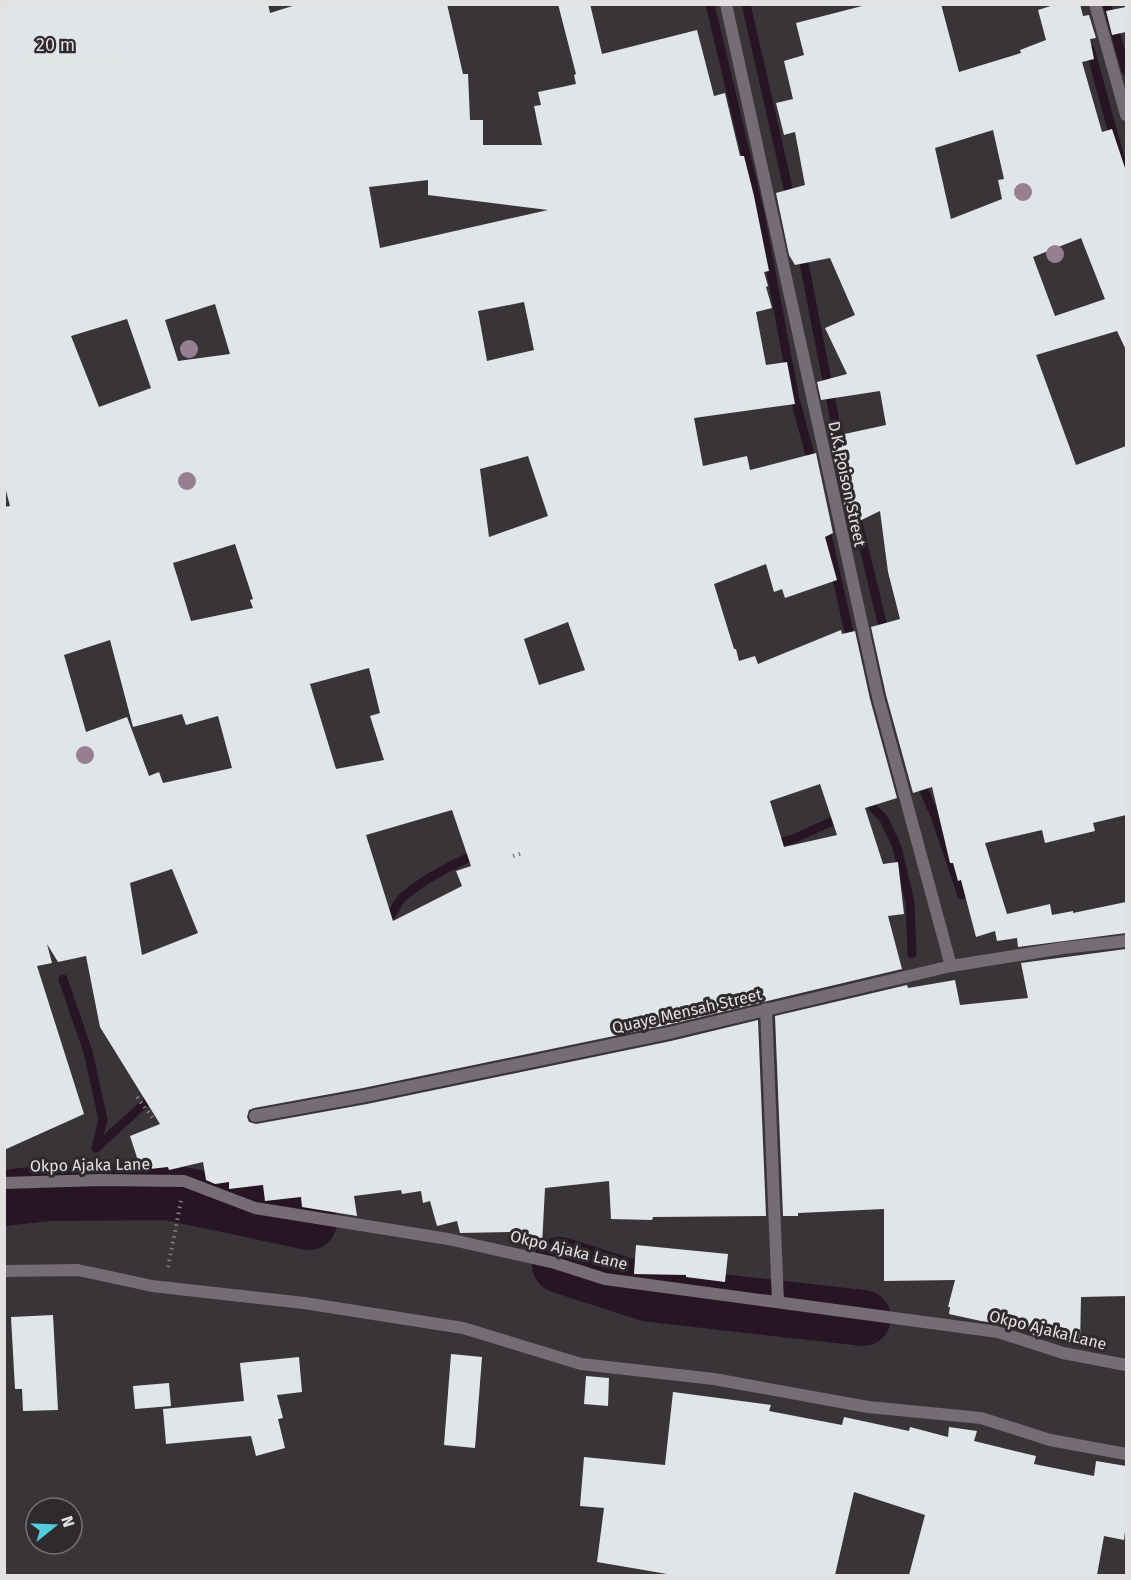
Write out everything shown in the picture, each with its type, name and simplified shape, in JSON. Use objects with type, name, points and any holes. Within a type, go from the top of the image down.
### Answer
[{"type":"street","name":"D.K. Poison Street","points":[[726,4],[878,697],[951,966]]},
{"type":"street","points":[[1095,4],[1126,115]]},
{"type":"street","name":"Quaye Mensah Street","points":[[255,1116],[365,1096],[645,1038],[951,966],[1062,948],[1126,941]]},
{"type":"street","points":[[766,1009],[778,1302]]},
{"type":"street","name":"Okpo Ajaka Lane","points":[[4,1184],[110,1180],[184,1181],[255,1208],[448,1239],[555,1263],[605,1279],[998,1332],[1063,1353],[1126,1365]]},
{"type":"street","points":[[4,1272],[78,1270],[152,1286],[304,1303],[464,1328],[581,1364],[714,1379],[868,1407],[981,1418],[1050,1440],[1126,1454]]},
{"type":"path","points":[[513,856],[523,853]]},
{"type":"path","points":[[137,1097],[155,1121]]},
{"type":"path","points":[[166,1277],[182,1194]]},
{"type":"building","points":[[4,4],[268,4],[270,13],[299,4],[447,4],[463,74],[468,74],[470,120],[483,120],[483,145],[542,145],[534,106],[541,105],[538,92],[576,84],[574,75],[576,74],[558,4],[590,4],[602,54],[697,30],[714,96],[725,93],[740,156],[744,156],[754,196],[769,271],[764,272],[772,308],[756,312],[766,365],[787,362],[795,404],[694,418],[703,466],[747,456],[750,470],[816,453],[833,533],[825,537],[837,580],[785,598],[782,589],[774,592],[766,564],[714,584],[739,661],[755,656],[758,664],[841,630],[842,634],[855,631],[870,699],[897,798],[865,808],[883,864],[898,862],[904,914],[888,916],[902,969],[667,1025],[363,1088],[254,1108],[249,1110],[247,1117],[249,1122],[256,1124],[367,1104],[671,1041],[758,1020],[766,1216],[611,1219],[609,1181],[545,1188],[542,1245],[511,1242],[512,1232],[460,1233],[457,1221],[437,1226],[430,1201],[423,1203],[421,1191],[402,1194],[401,1190],[354,1196],[357,1216],[302,1207],[301,1197],[265,1201],[263,1185],[229,1189],[229,1182],[215,1184],[206,1180],[203,1162],[169,1170],[168,1167],[141,1170],[130,1136],[160,1124],[100,1027],[86,956],[58,962],[47,944],[52,963],[37,966],[84,1114],[4,1150],[4,507],[10,506],[4,483]],"holes":[[[428,180],[428,195],[548,210],[380,248],[369,187]],[[524,302],[534,350],[487,361],[478,311]],[[215,304],[230,354],[178,361],[165,320]],[[127,319],[151,388],[99,407],[71,336]],[[528,456],[548,516],[489,537],[480,469]],[[235,544],[253,599],[250,600],[253,608],[191,621],[173,563]],[[568,622],[585,670],[539,685],[524,639]],[[110,640],[133,727],[182,714],[186,725],[218,716],[232,768],[163,783],[159,772],[149,776],[127,717],[86,732],[64,655]],[[369,668],[380,713],[370,716],[384,760],[336,769],[310,684]],[[820,784],[837,835],[784,847],[770,801]],[[452,810],[471,866],[456,871],[462,886],[393,921],[366,835]],[[172,869],[198,933],[142,955],[130,883]]]},
{"type":"building","points":[[870,4],[941,4],[959,72],[1021,53],[1020,50],[1046,40],[1038,10],[1057,4],[1080,4],[1083,16],[1089,15],[1096,38],[1090,39],[1094,59],[1082,62],[1102,132],[1112,129],[1126,171],[1126,350],[1117,331],[1036,355],[1076,465],[1126,446],[1126,815],[1093,823],[1095,831],[1045,843],[1042,830],[985,843],[1007,914],[1050,904],[1052,915],[1126,902],[1126,933],[1018,947],[1017,938],[997,941],[995,931],[976,937],[961,880],[958,881],[953,863],[950,863],[932,787],[913,793],[886,695],[871,627],[900,619],[888,572],[880,511],[849,526],[832,449],[842,447],[840,435],[886,425],[880,391],[821,400],[817,382],[847,374],[825,328],[855,315],[830,258],[795,265],[789,255],[776,193],[805,185],[795,132],[784,135],[776,103],[793,99],[784,61],[804,55],[796,23]],"holes":[[[993,130],[1004,179],[998,180],[1002,199],[951,219],[935,148]],[[1081,238],[1105,299],[1055,316],[1033,257]]]},
{"type":"building","points":[[1126,7],[1126,32],[1112,35],[1106,11]]},
{"type":"building","points":[[1126,949],[1126,1296],[1081,1297],[1080,1344],[1033,1335],[1033,1328],[949,1314],[950,1307],[948,1307],[955,1280],[884,1281],[884,1209],[798,1213],[798,1216],[783,1216],[775,1016],[907,985],[908,988],[955,980],[960,1005],[1028,998],[1021,963]]},
{"type":"building","points":[[636,1245],[728,1254],[725,1282],[686,1277],[686,1275],[634,1274]]},
{"type":"building","points":[[53,1315],[58,1410],[23,1411],[22,1389],[15,1389],[11,1317]]},
{"type":"building","points":[[451,1354],[482,1357],[475,1448],[444,1445]]},
{"type":"building","points":[[299,1357],[302,1392],[277,1395],[283,1418],[278,1419],[285,1448],[256,1456],[251,1436],[166,1444],[163,1409],[244,1401],[240,1363]]},
{"type":"building","points":[[586,1376],[609,1378],[608,1406],[584,1404]]},
{"type":"building","points":[[169,1383],[171,1406],[135,1409],[133,1386]]},
{"type":"building","points":[[673,1392],[771,1405],[769,1411],[842,1425],[844,1417],[909,1431],[910,1427],[948,1437],[949,1427],[977,1431],[974,1441],[1036,1456],[1034,1464],[1094,1476],[1096,1461],[1126,1466],[1124,1540],[1104,1536],[1097,1575],[909,1575],[925,1515],[854,1492],[835,1575],[673,1575],[597,1562],[604,1508],[580,1506],[584,1457],[665,1465]]},
{"type":"waterway","points":[[710,4],[760,214],[795,399],[813,466]]},
{"type":"waterway","points":[[746,4],[791,201]]},
{"type":"waterway","points":[[1107,4],[1126,71]]},
{"type":"waterway","points":[[1090,49],[1126,180]]},
{"type":"waterway","points":[[802,253],[842,457]]},
{"type":"waterway","points":[[855,511],[885,635]]},
{"type":"waterway","points":[[825,526],[852,645]]},
{"type":"waterway","points":[[919,779],[935,816],[962,895]]},
{"type":"waterway","points":[[871,795],[873,808],[884,819],[897,847],[910,902],[912,954]]},
{"type":"waterway","points":[[771,845],[793,839],[842,817]]},
{"type":"waterway","points":[[384,921],[412,889],[439,872],[477,854]]},
{"type":"waterway","points":[[63,979],[88,1052],[103,1119],[96,1148]]},
{"type":"waterway","points":[[96,1148],[155,1094]]},
{"type":"waterway","points":[[4,1198],[48,1193],[168,1192],[309,1222]]},
{"type":"waterway","points":[[560,1265],[650,1294],[863,1318]]}]
